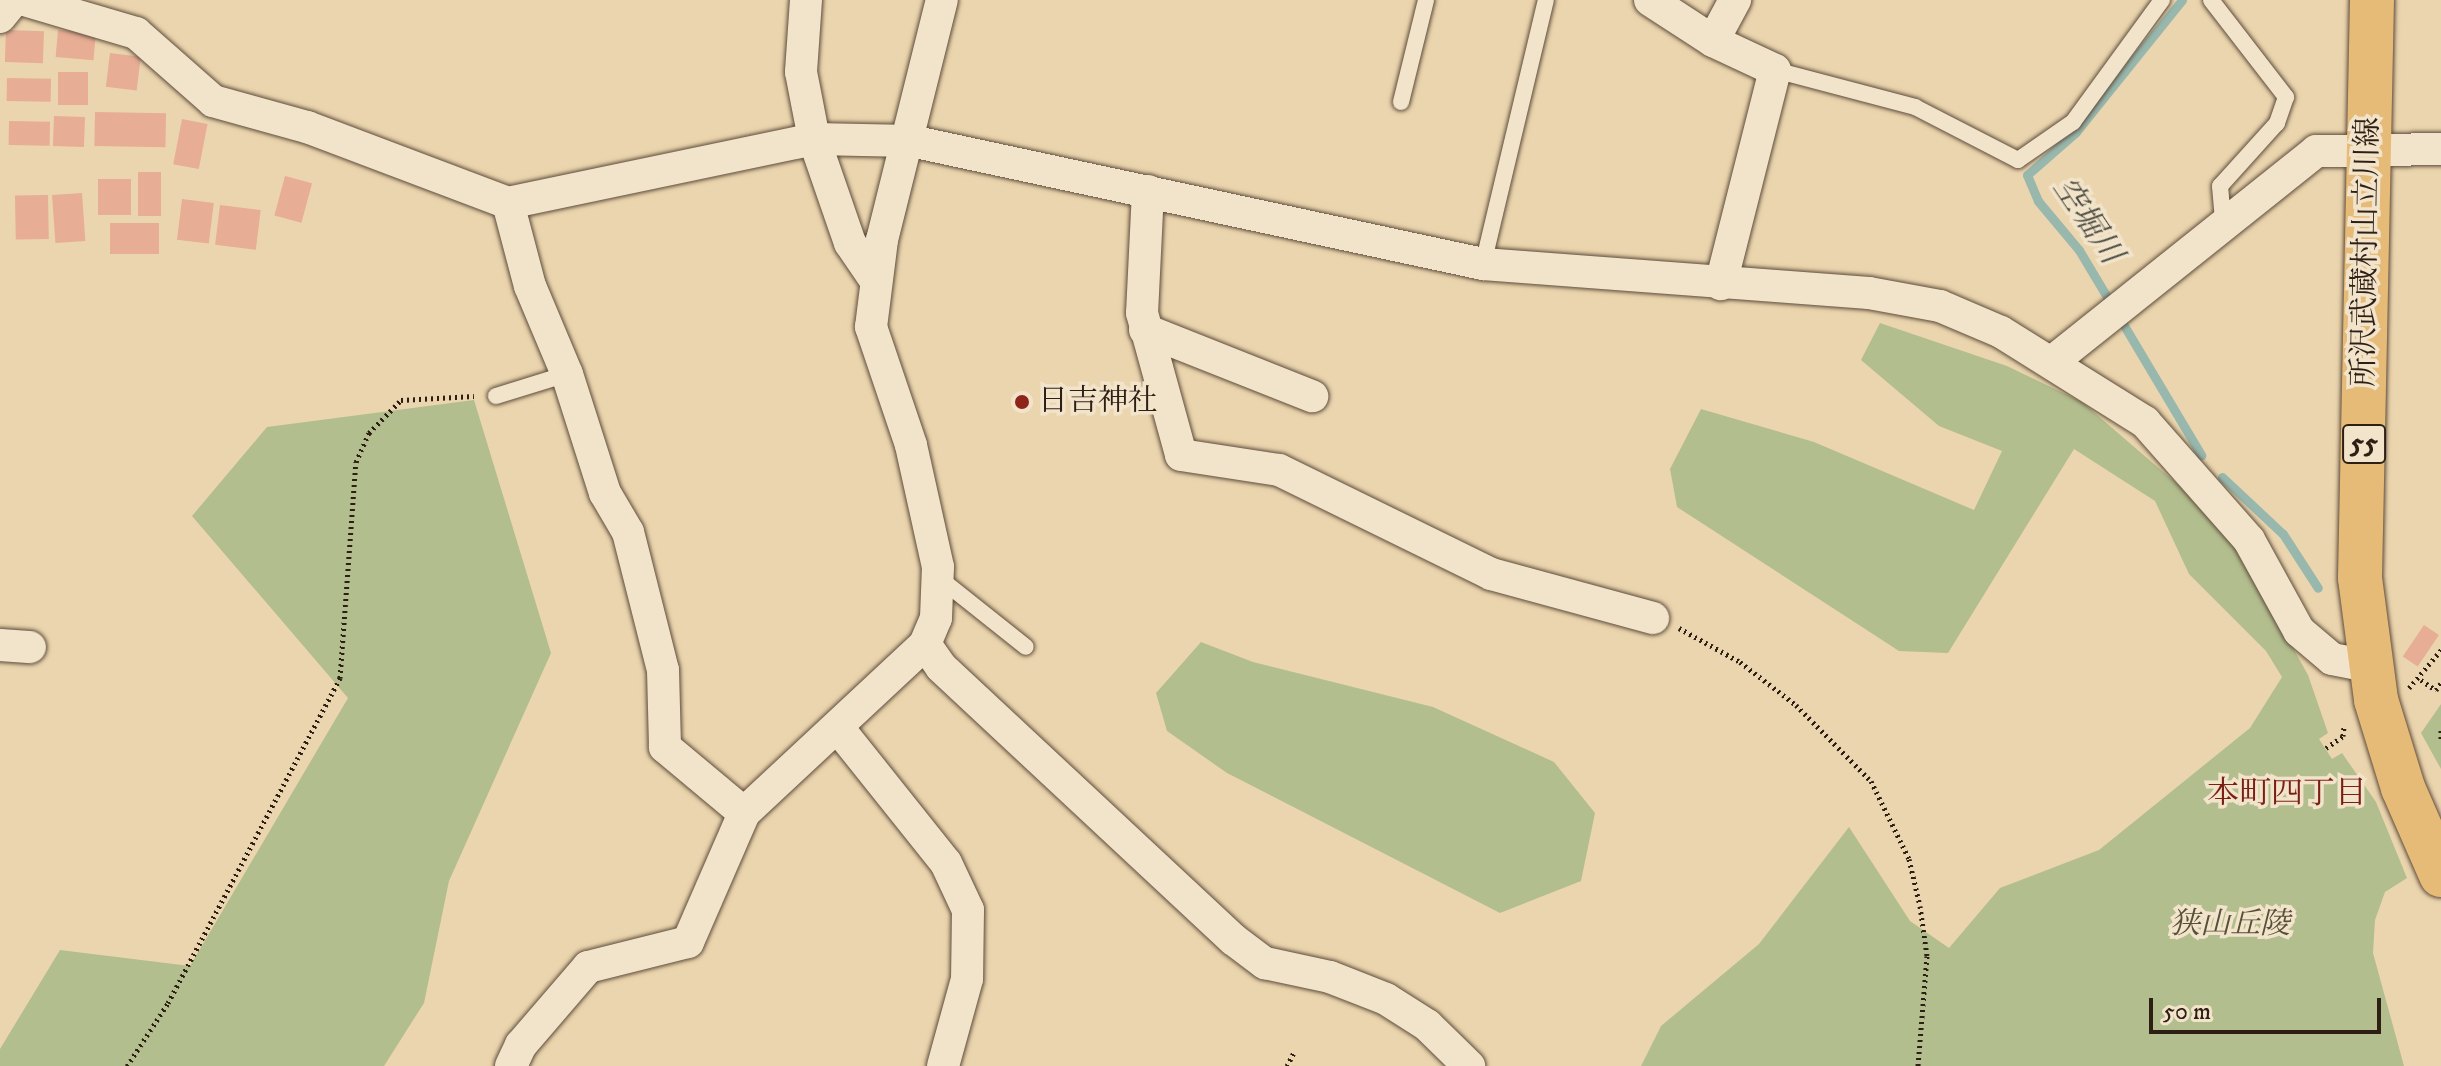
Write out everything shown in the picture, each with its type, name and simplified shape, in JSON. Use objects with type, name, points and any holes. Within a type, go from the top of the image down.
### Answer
[{"type":"main road","name":"所沢武蔵村山立川線","points":[[2372,0],[2360,578],[2384,679],[2403,788],[2441,875]]},
{"type":"street","points":[[0,17],[14,0]]},
{"type":"street","points":[[24,0],[136,33],[213,101],[307,127],[508,203],[814,139],[911,141],[1483,264],[1869,293],[1940,306],[2052,362],[2145,422],[2242,531],[2299,631],[2317,650],[2332,659],[2384,679]]},
{"type":"street","points":[[806,0],[801,72],[814,139],[850,243],[874,278]]},
{"type":"street","points":[[511,1066],[521,1045],[588,967],[688,942],[744,813],[839,729],[925,644],[936,618],[938,577],[911,445],[871,327],[874,278],[911,141],[942,0]]},
{"type":"street","points":[[1650,0],[1713,41],[1775,70],[1721,284]]},
{"type":"street","points":[[1713,41],[1735,0]]},
{"type":"street","points":[[2052,362],[2111,310],[2316,151],[2367,147],[2441,149]]},
{"type":"street","points":[[1148,191],[1145,330],[1181,455],[1279,470],[1491,574],[1653,618]]},
{"type":"street","points":[[508,203],[530,286],[567,374],[605,493],[628,532],[663,670],[665,747],[744,813]]},
{"type":"street","points":[[1145,330],[1312,396]]},
{"type":"street","points":[[925,644],[941,667],[1234,940],[1265,963],[1330,977],[1386,999],[1427,1025],[1469,1066]]},
{"type":"street","points":[[839,729],[946,863],[968,910],[967,979],[943,1066]]},
{"type":"lane","points":[[1401,102],[1426,0]]},
{"type":"lane","points":[[1483,264],[1546,0]]},
{"type":"lane","points":[[1775,70],[1915,107],[2018,160],[2073,122],[2162,0]]},
{"type":"lane","points":[[2211,0],[2286,97],[2277,123],[2220,186],[2223,224]]},
{"type":"lane","points":[[496,396],[567,374]]},
{"type":"lane","points":[[938,577],[1026,647]]},
{"type":"path","points":[[127,1066],[168,1003],[340,678],[356,462],[369,433],[401,400],[496,396]]},
{"type":"path","points":[[1653,618],[1740,662],[1796,705],[1871,781],[1909,859],[1920,906],[1927,956],[1918,1066]]},
{"type":"path","points":[[2421,680],[2441,650]]},
{"type":"path","points":[[2384,679],[2421,680],[2436,690],[2441,683]]},
{"type":"path","points":[[2326,748],[2343,736],[2346,713]]},
{"type":"path","points":[[2441,730],[2441,741]]},
{"type":"path","points":[[1287,1066],[1294,1052]]},
{"type":"green space","name":"狭山丘陵","points":[[1880,323],[2007,366],[2082,402],[2190,495],[2240,553],[2308,675],[2328,733],[2319,739],[2332,759],[2342,753],[2376,802],[2407,878],[2385,892],[2375,920],[2373,953],[2404,1066],[1641,1066],[1661,1026],[1759,944],[1849,827],[1910,921],[1949,948],[2000,888],[2099,850],[2250,728],[2282,677],[2266,651],[2189,574],[2155,501],[2074,449],[1948,653],[1899,651],[1677,507],[1670,469],[1701,409],[1814,442],[1974,510],[2002,451],[1939,426],[1861,360]]},
{"type":"green space","points":[[474,400],[551,653],[449,881],[424,1003],[384,1066],[0,1066],[0,1049],[60,950],[190,966],[348,698],[192,516],[267,427]]},
{"type":"green space","points":[[1201,642],[1253,662],[1433,707],[1554,762],[1595,813],[1581,881],[1500,913],[1227,773],[1167,731],[1156,693]]},
{"type":"green space","points":[[2441,704],[2441,769],[2421,733]]},
{"type":"building","points":[[6,30],[44,31],[43,63],[5,62]]},
{"type":"building","points":[[58,30],[96,33],[94,60],[56,57]]},
{"type":"building","points":[[110,53],[141,57],[137,91],[106,87]]},
{"type":"building","points":[[58,72],[88,72],[88,105],[58,105]]},
{"type":"building","points":[[7,78],[51,79],[51,102],[7,101]]},
{"type":"building","points":[[95,112],[166,113],[165,147],[94,146]]},
{"type":"building","points":[[54,116],[85,117],[84,147],[53,146]]},
{"type":"building","points":[[182,119],[208,124],[199,169],[173,164]]},
{"type":"building","points":[[9,121],[50,122],[50,146],[9,145]]},
{"type":"building","points":[[138,172],[161,172],[161,216],[138,216]]},
{"type":"building","points":[[285,176],[312,183],[301,223],[274,216]]},
{"type":"building","points":[[98,179],[131,179],[131,215],[98,215]]},
{"type":"building","points":[[82,193],[85,241],[55,243],[52,195]]},
{"type":"building","points":[[48,195],[49,239],[16,240],[15,196]]},
{"type":"building","points":[[182,199],[214,203],[209,244],[177,240]]},
{"type":"building","points":[[220,205],[261,210],[256,250],[215,245]]},
{"type":"building","points":[[110,223],[159,223],[159,254],[110,254]]},
{"type":"building","points":[[2424,625],[2439,635],[2418,667],[2403,657]]},
{"type":"waterway","name":"空堀川","points":[[2182,0],[2076,132],[2027,175],[2038,201],[2079,250],[2201,455]]},
{"type":"waterway","name":"空堀川","points":[[2222,477],[2283,534],[2318,588]]},
{"type":"place","name":"日吉神社","points":[[1022,402]]},
{"type":"district","name":"本町四丁目","points":[[2287,794]]}]
